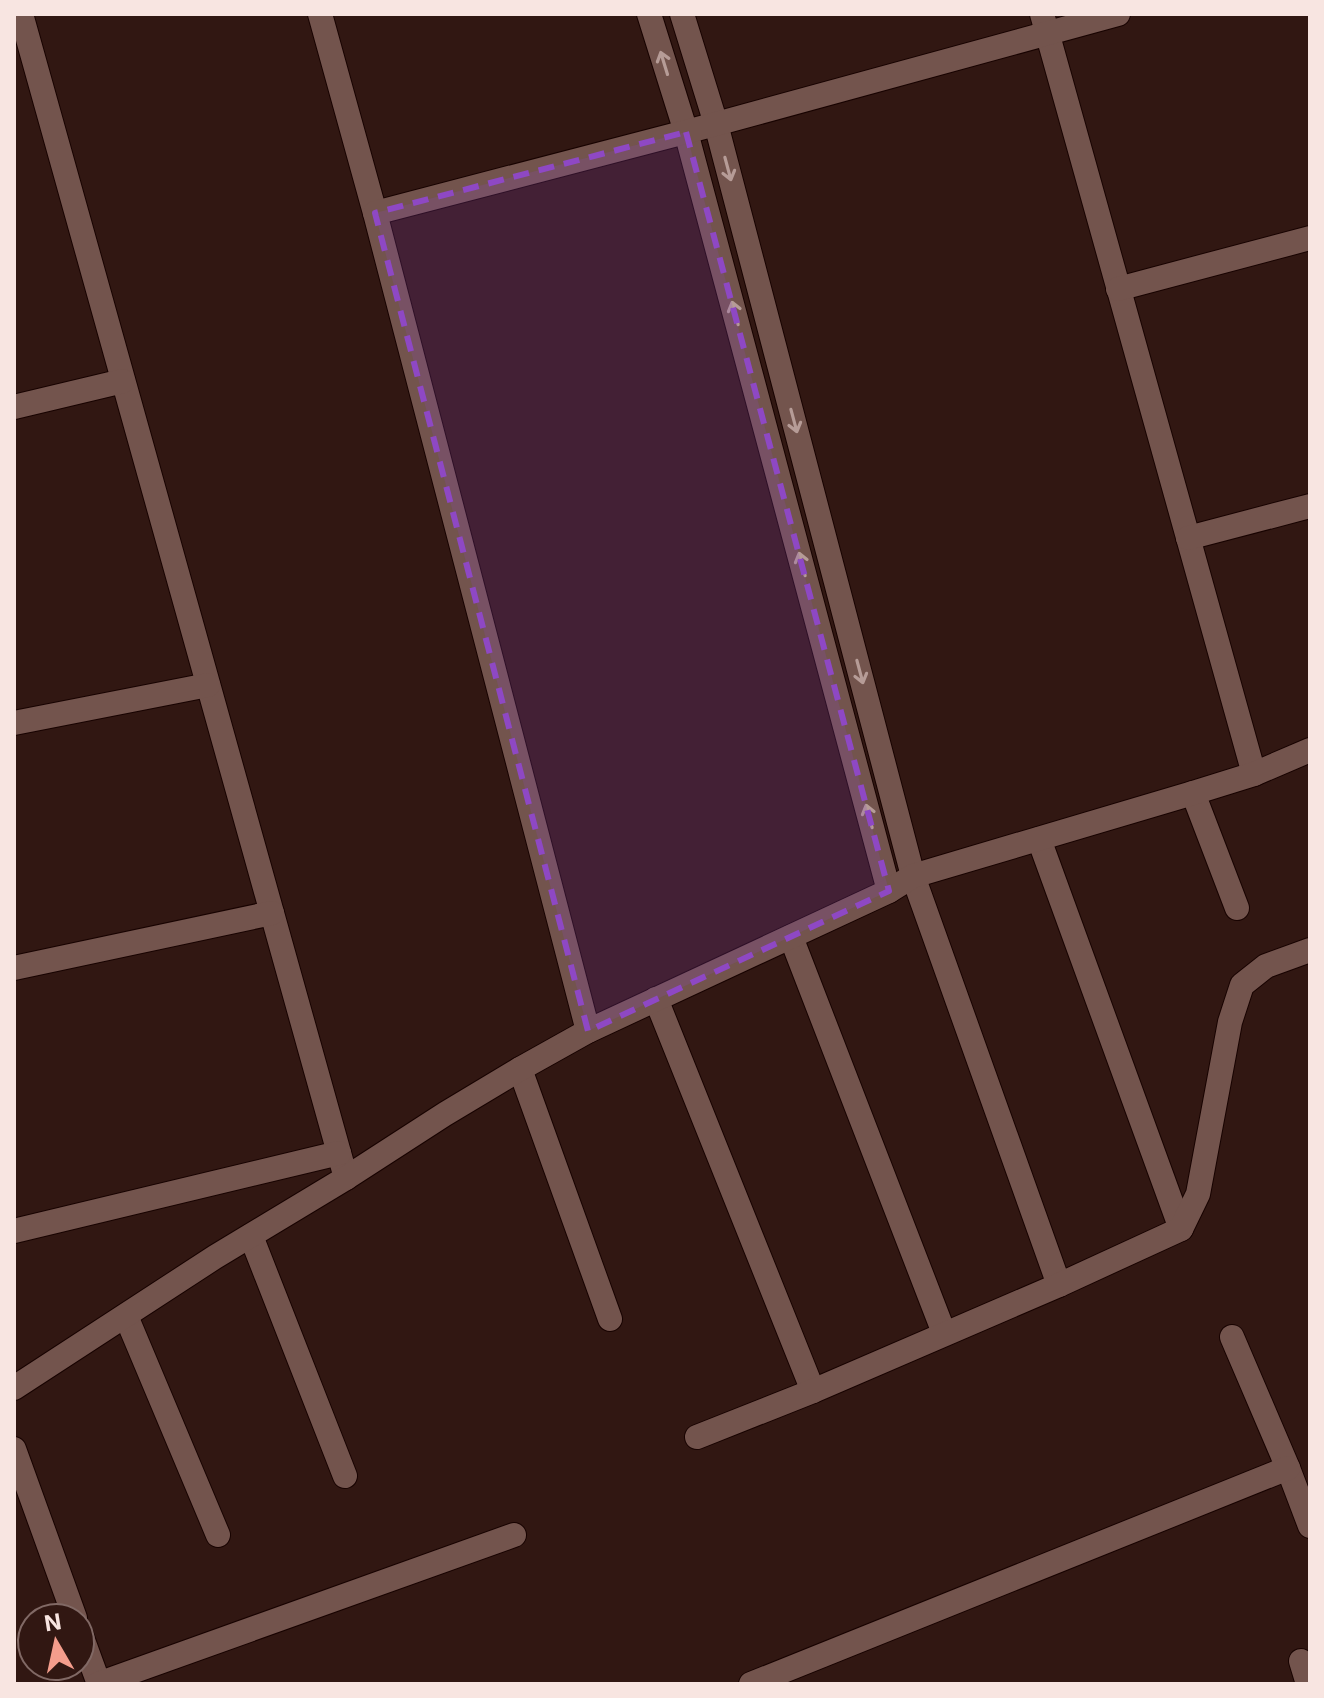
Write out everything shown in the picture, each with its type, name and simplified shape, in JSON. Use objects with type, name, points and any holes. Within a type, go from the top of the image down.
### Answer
[{"type":"street","points":[[21,14],[346,1178]]},
{"type":"street","points":[[320,14],[375,213],[588,1031]]},
{"type":"street","points":[[649,14],[686,132],[889,891]]},
{"type":"street","points":[[682,14],[716,124],[913,876],[1059,1285]]},
{"type":"street","points":[[375,213],[716,124],[1045,24],[1118,14]]},
{"type":"street","points":[[1045,24],[1254,774]]},
{"type":"street","points":[[1118,289],[1310,238]]},
{"type":"street","points":[[14,407],[123,381]]},
{"type":"street","points":[[1188,538],[1310,506]]},
{"type":"street","points":[[14,723],[208,685]]},
{"type":"street","points":[[14,1388],[215,1257],[445,1114],[588,1031],[889,891],[913,876],[1254,774],[1310,750]]},
{"type":"street","points":[[1193,793],[1237,908]]},
{"type":"street","points":[[1039,839],[1181,1229]]},
{"type":"street","points":[[14,968],[272,913]]},
{"type":"street","points":[[791,937],[944,1333]]},
{"type":"street","points":[[697,1437],[813,1391],[1181,1229],[1198,1194],[1230,1022],[1242,985],[1266,966],[1310,950]]},
{"type":"street","points":[[656,999],[813,1391]]},
{"type":"street","points":[[520,1069],[610,1319]]},
{"type":"street","points":[[14,1231],[339,1153]]},
{"type":"street","points":[[251,1236],[345,1476]]},
{"type":"street","points":[[126,1316],[218,1535]]},
{"type":"street","points":[[1232,1337],[1310,1526]]},
{"type":"street","points":[[14,1449],[69,1602]]},
{"type":"street","points":[[751,1684],[1288,1468]]},
{"type":"street","points":[[99,1684],[514,1535]]},
{"type":"highlighted area","points":[[686,132],[889,891],[588,1031],[375,213]]}]
